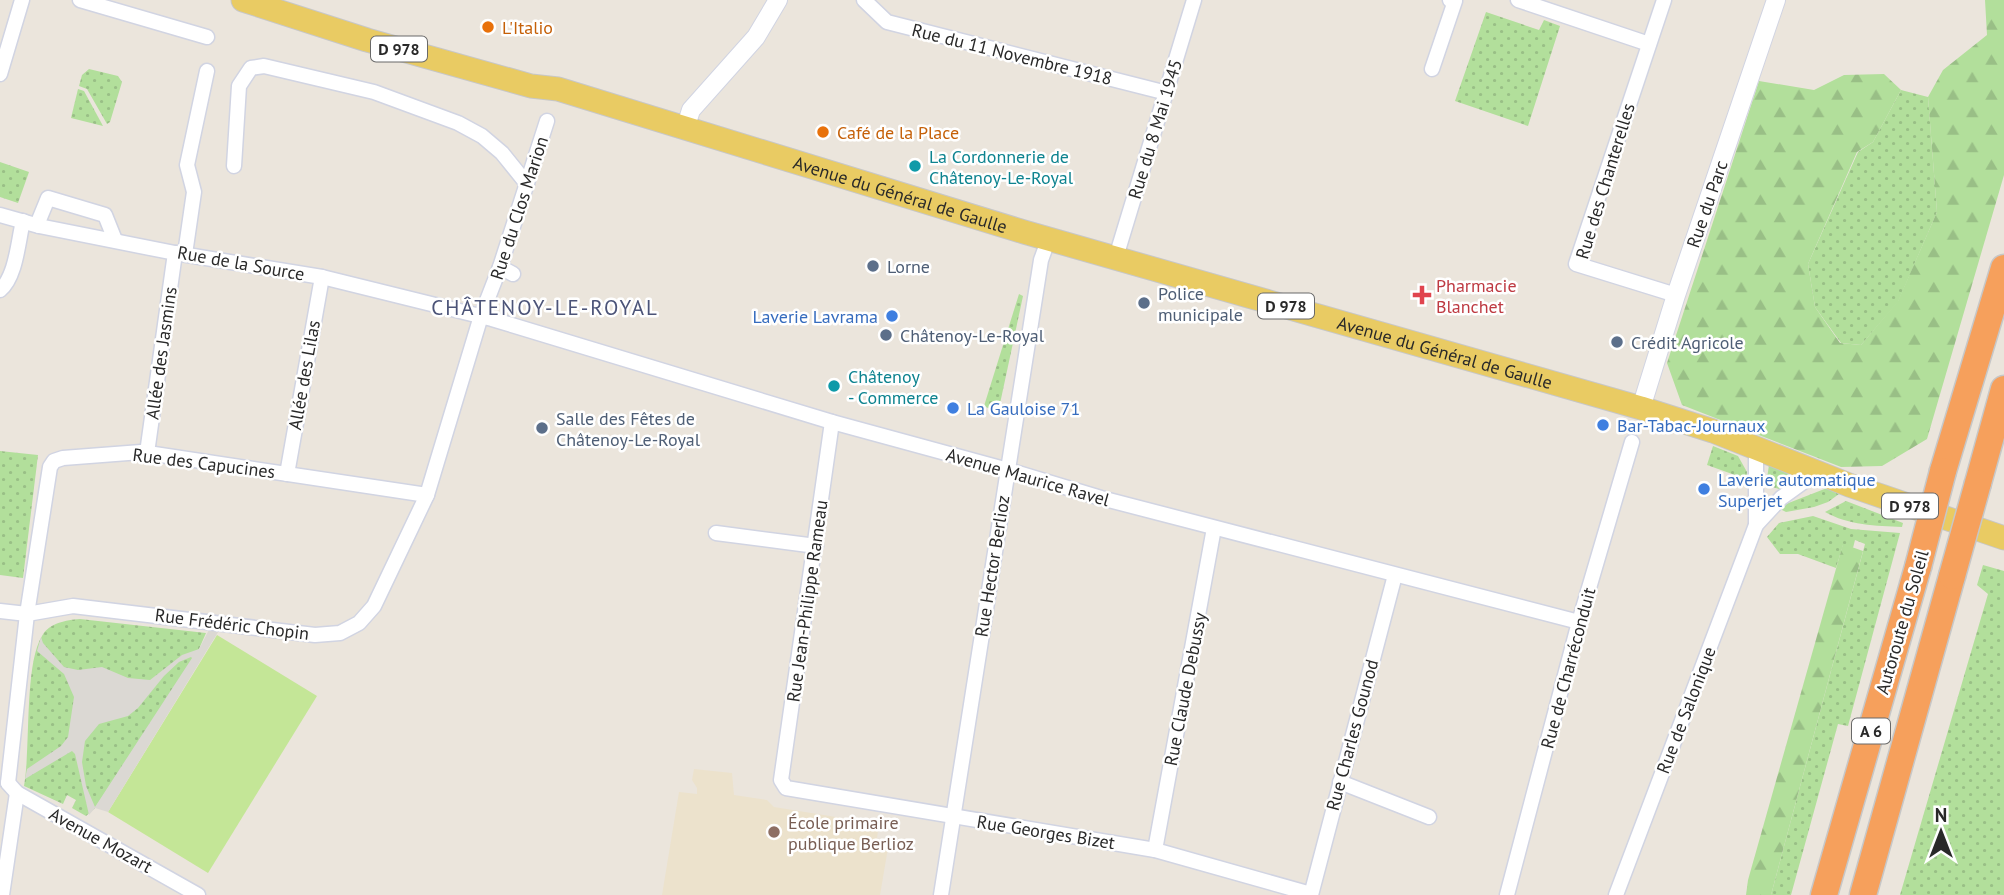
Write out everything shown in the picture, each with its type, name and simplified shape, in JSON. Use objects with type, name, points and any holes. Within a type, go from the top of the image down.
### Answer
[{"type":"highway","name":"Autoroute du Soleil","points":[[1824,895],[1918,568],[1943,471],[2004,268]]},
{"type":"highway","name":"Autoroute du Soleil","points":[[1864,895],[2004,389]]},
{"type":"main road","name":"Avenue du Général de Gaulle","points":[[243,0],[380,44],[531,86],[558,89]]},
{"type":"main road","name":"Avenue du Général de Gaulle","points":[[288,0],[524,71],[558,89],[685,129],[1049,238],[1642,408],[1713,431],[1817,472],[2004,538]]},
{"type":"street","points":[[80,0],[207,37]]},
{"type":"street","points":[[685,129],[691,110],[756,37],[778,0]]},
{"type":"street","name":"Rue du 11 Novembre 1918","points":[[864,0],[887,22],[1167,93]]},
{"type":"street","name":"Rue du 8 Mai 1945","points":[[1115,257],[1194,0]]},
{"type":"street","points":[[1432,69],[1455,1],[1450,0]]},
{"type":"street","points":[[1518,0],[1649,44]]},
{"type":"street","name":"Rue des Chanterelles","points":[[1664,0],[1576,264],[1676,295]]},
{"type":"street","name":"Rue du Parc","points":[[1642,408],[1676,295],[1776,0]]},
{"type":"street","points":[[0,74],[21,1]]},
{"type":"street","points":[[234,166],[239,86],[251,68],[264,66],[374,92],[458,123],[482,136],[502,153],[527,184]]},
{"type":"street","name":"Allée des Jasmins","points":[[147,453],[180,253],[194,192],[187,165],[206,71]]},
{"type":"street","name":"Rue du Clos Marion","points":[[427,495],[481,316],[506,271],[527,184],[547,121]]},
{"type":"street","points":[[39,226],[39,219],[48,198],[105,215],[115,240]]},
{"type":"street","name":"Rue de la Source","points":[[0,215],[39,226],[322,277],[481,316]]},
{"type":"street","points":[[0,290],[6,286],[11,271],[23,221]]},
{"type":"street","name":"Rue Hector Berlioz","points":[[942,895],[1041,260],[1049,238]]},
{"type":"street","name":"Allée des Lilas","points":[[286,474],[322,277]]},
{"type":"street","name":"Avenue Maurice Ravel","points":[[481,316],[832,422],[1101,498],[1579,622]]},
{"type":"street","name":"Rue Jean-Philippe Rameau","points":[[781,780],[832,422]]},
{"type":"street","name":"Rue de Charréconduit","points":[[1507,895],[1579,622],[1632,442]]},
{"type":"street","name":"Rue de Salonique","points":[[1616,895],[1756,525],[1756,448]]},
{"type":"street","name":"Rue des Capucines","points":[[27,614],[50,467],[54,461],[63,458],[147,453],[427,495]]},
{"type":"street","name":"Rue de Salonique","points":[[1756,525],[1781,498],[1817,472]]},
{"type":"street","points":[[1756,488],[1781,498]]},
{"type":"street","name":"Rue Frédéric Chopin","points":[[0,611],[27,614],[73,606],[296,634],[340,632],[359,623],[374,606],[427,495]]},
{"type":"street","name":"Rue Claude Debussy","points":[[1155,849],[1214,528]]},
{"type":"street","points":[[716,533],[816,547]]},
{"type":"street","name":"Rue Charles Gounod","points":[[1311,895],[1395,575]]},
{"type":"street","points":[[2,895],[8,786],[27,614]]},
{"type":"street","name":"Rue Georges Bizet","points":[[781,780],[786,788],[1155,849],[1311,895]]},
{"type":"street","points":[[1339,782],[1429,817]]},
{"type":"street","name":"Avenue Mozart","points":[[8,786],[198,895]]},
{"type":"shaded area","points":[[210,628],[220,629],[108,812],[95,808],[89,815],[75,754],[72,751],[25,779],[27,769],[61,746],[68,737],[74,697],[64,674],[37,651],[41,637],[64,667],[78,670],[102,667],[128,678],[150,680],[182,655],[199,649]],"holes":[[[192,658],[95,807],[86,786],[82,762],[85,741],[99,724],[128,716],[179,662]]]},
{"type":"shaded area","name":"École primaire publique Berlioz","points":[[694,769],[732,773],[734,795],[767,800],[774,807],[879,824],[876,845],[888,848],[880,895],[662,895],[679,792],[697,794],[692,780]]},
{"type":"green space","points":[[1985,0],[2004,0],[2004,175],[1927,439],[1882,466],[1841,467],[1682,405],[1667,363],[1759,81],[1814,90],[1844,75],[1884,74],[1901,90],[1873,142],[1857,152],[1808,264],[1815,307],[1840,343],[1861,345],[1898,301],[1937,212],[1928,97],[1943,70],[1987,35]]},
{"type":"green space","points":[[1486,12],[1539,30],[1544,20],[1560,26],[1528,126],[1455,101]]},
{"type":"green space","points":[[89,69],[118,76],[122,82],[110,122],[107,124],[87,89],[79,86],[82,75]]},
{"type":"green space","points":[[78,89],[84,91],[103,126],[71,118]]},
{"type":"green space","points":[[1901,90],[1928,97],[1937,212],[1898,302],[1861,345],[1841,343],[1815,307],[1808,264],[1858,152],[1873,142]]},
{"type":"green space","points":[[0,162],[29,172],[18,203],[0,197]]},
{"type":"green space","points":[[1019,294],[1023,296],[998,413],[984,406]]},
{"type":"green space","points":[[1713,446],[1738,456],[1747,472],[1746,479],[1707,465]]},
{"type":"green space","points":[[0,451],[38,455],[23,578],[0,575]]},
{"type":"green space","points":[[1769,465],[1796,475],[1779,489],[1766,485]]},
{"type":"green space","points":[[1827,488],[1839,494],[1814,507],[1786,512],[1782,510],[1786,504]]},
{"type":"green space","points":[[1846,501],[1903,523],[1902,527],[1853,522],[1825,512]]},
{"type":"green space","points":[[1813,516],[1851,529],[1900,533],[1848,726],[1838,724],[1791,895],[1771,895],[1865,544],[1855,540],[1853,548],[1843,545],[1836,568],[1798,554],[1780,554],[1767,537],[1779,523]]},
{"type":"green space","points":[[1843,544],[1863,551],[1771,895],[1746,895],[1748,880]]},
{"type":"green space","points":[[1983,565],[2004,571],[2004,895],[1900,895],[1988,594],[1977,585]]},
{"type":"green space","points":[[80,619],[206,633],[199,649],[95,808],[86,816],[72,808],[76,800],[67,795],[63,804],[24,786],[30,686],[36,649],[42,636],[53,625]]},
{"type":"green space","points":[[217,635],[317,696],[208,873],[108,812]]},
{"type":"place","name":"L'Italio","points":[[488,27]]},
{"type":"place","name":"Café de la Place","points":[[823,132]]},
{"type":"place","name":"La Cordonnerie de Châtenoy-Le-Royal","points":[[915,166]]},
{"type":"place","name":"Lorne","points":[[873,266]]},
{"type":"place","name":"Pharmacie Blanchet","points":[[1422,295]]},
{"type":"place","name":"Police municipale","points":[[1144,303]]},
{"type":"place","name":"Laverie Lavrama","points":[[892,316]]},
{"type":"place","name":"Châtenoy-Le-Royal","points":[[886,335]]},
{"type":"place","name":"Crédit Agricole","points":[[1617,342]]},
{"type":"place","name":"Châtenoy - Commerce","points":[[834,386]]},
{"type":"place","name":"La Gauloise 71","points":[[953,408]]},
{"type":"place","name":"Bar-Tabac-Journaux","points":[[1603,425]]},
{"type":"place","name":"Salle des Fêtes de Châtenoy-Le-Royal","points":[[542,428]]},
{"type":"place","name":"Laverie automatique Superjet","points":[[1704,489]]},
{"type":"place","name":"École primaire publique Berlioz","points":[[774,832]]},
{"type":"district","name":"CHÂTENOY-LE-ROYAL","points":[[545,307]]}]
